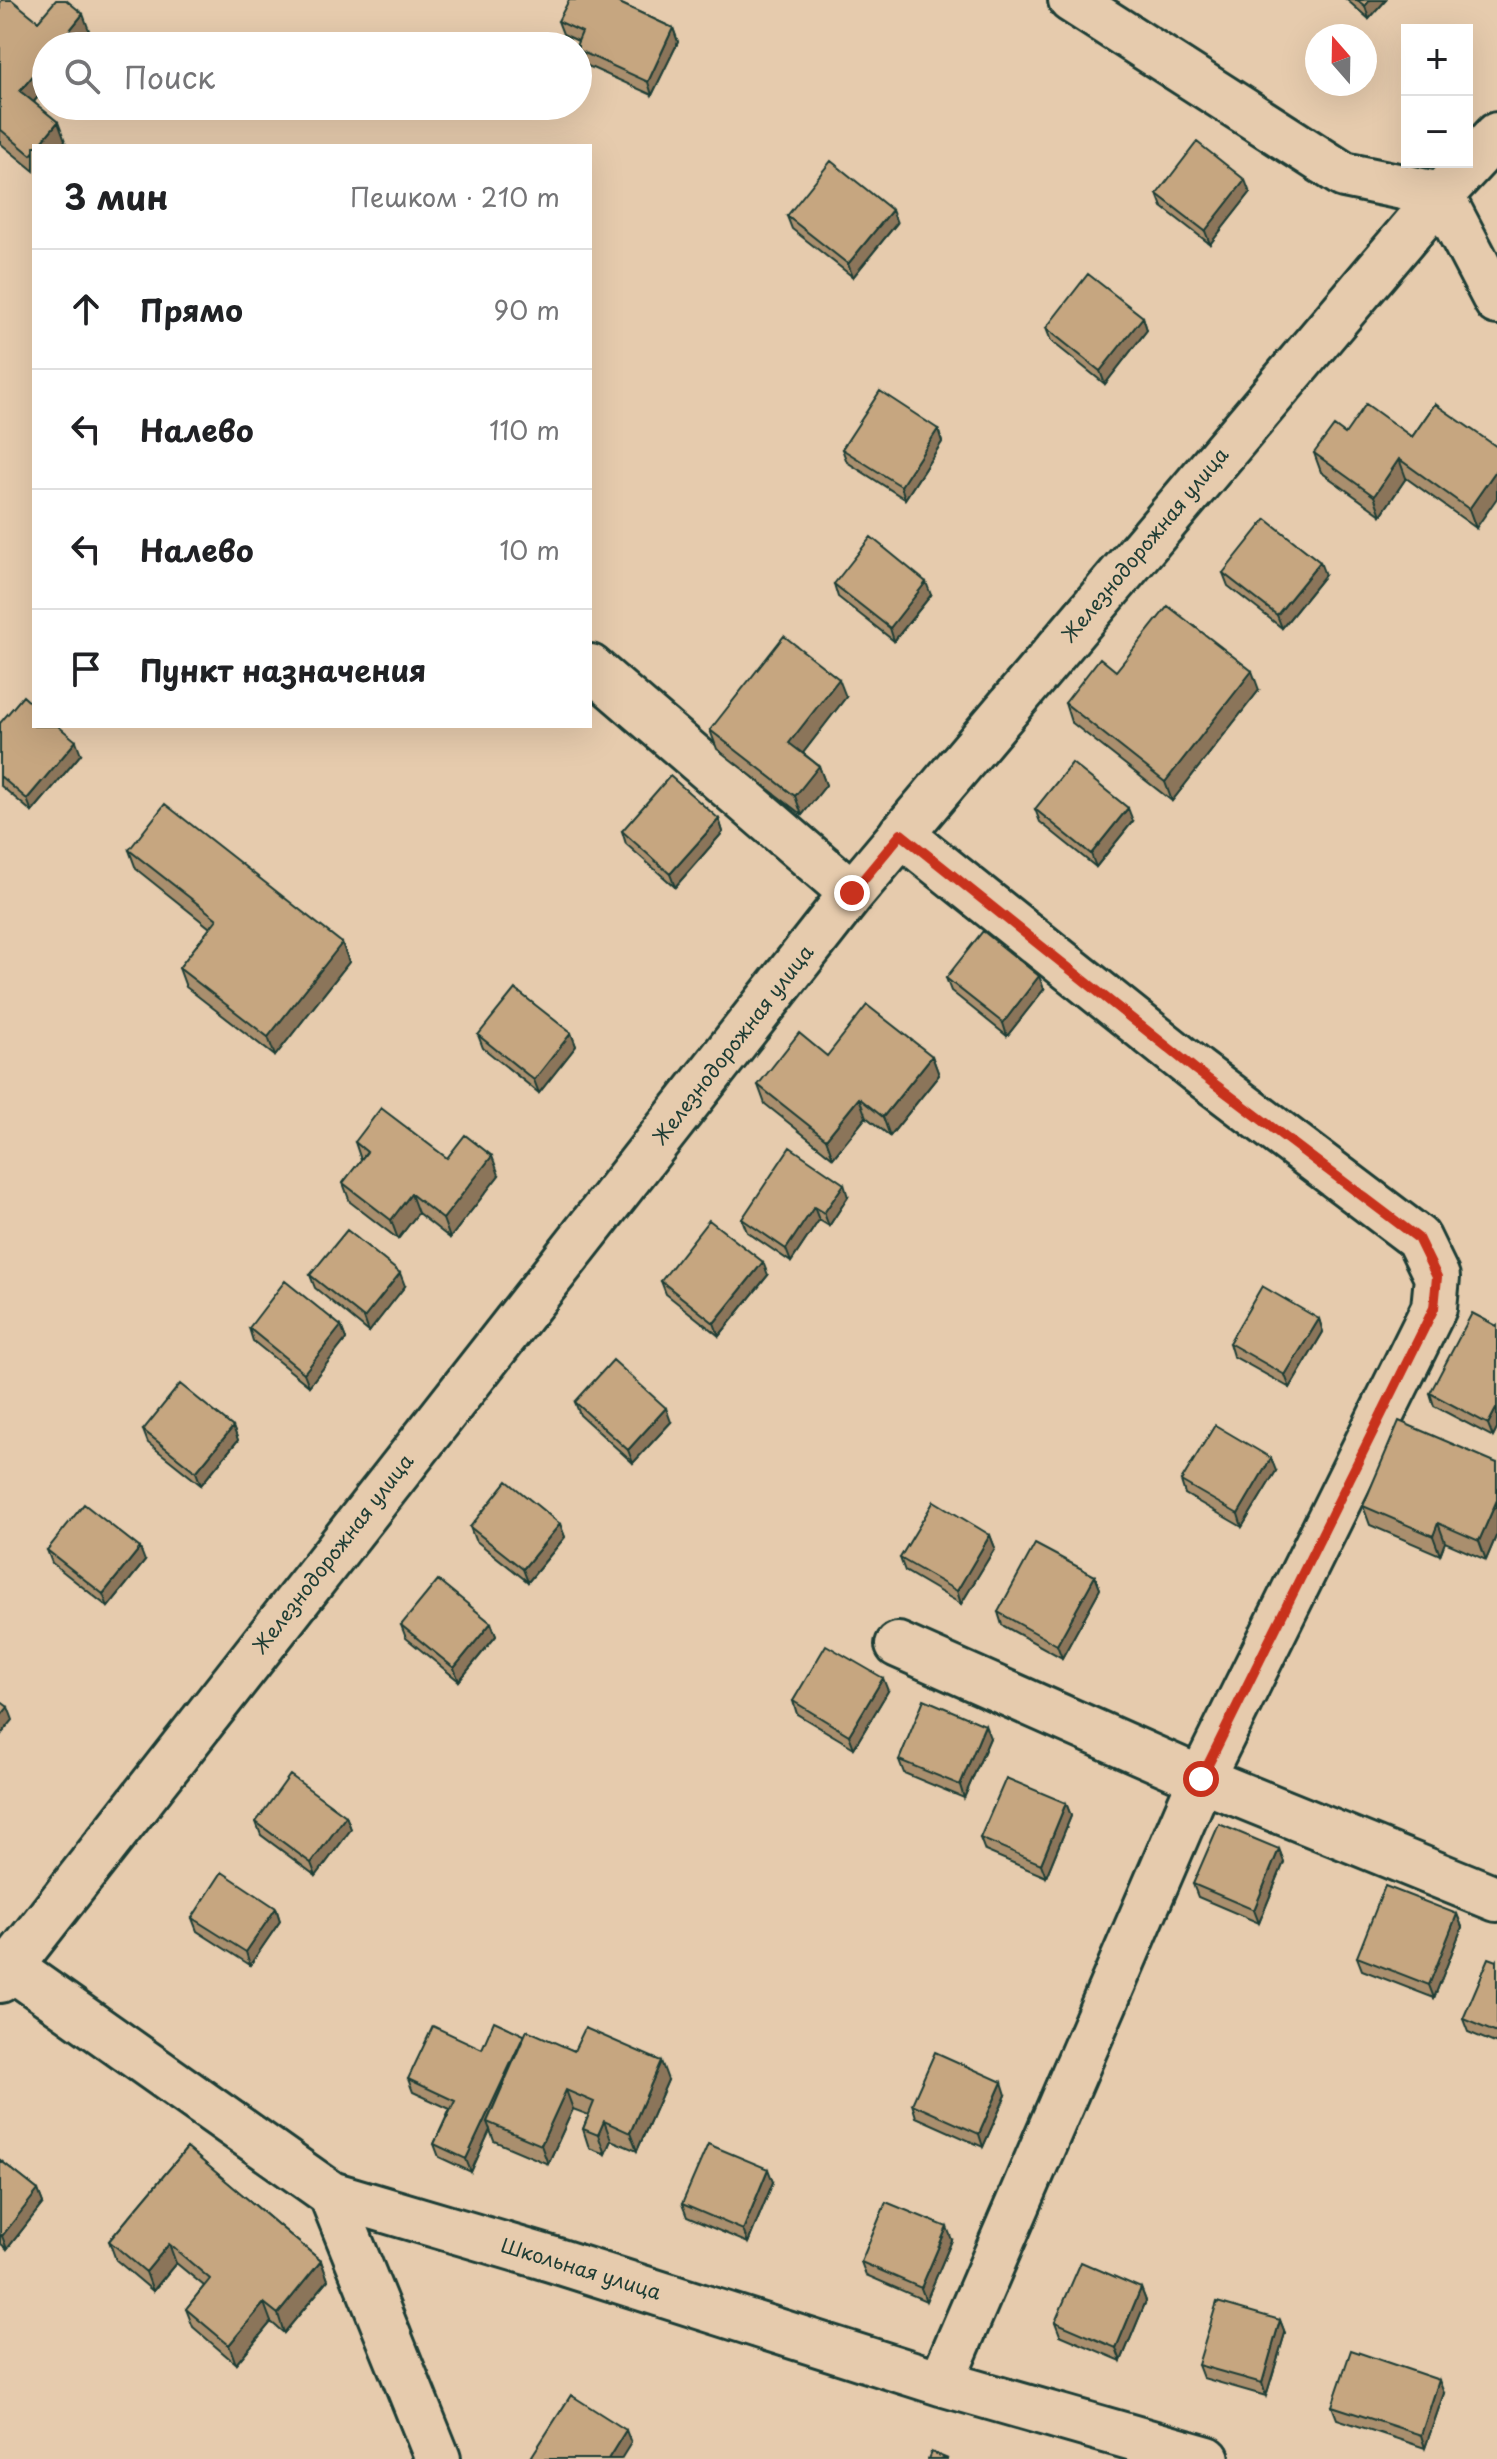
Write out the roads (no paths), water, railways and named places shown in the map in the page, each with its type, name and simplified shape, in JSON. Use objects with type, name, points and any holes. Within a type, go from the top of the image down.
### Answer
[{"type":"street","points":[[1071,0],[1344,175],[1441,195],[1497,302]]},
{"type":"street","name":"Железнодорожная улица","points":[[5,1973],[852,893],[1441,195],[1497,135]]},
{"type":"street","points":[[592,669],[852,893]]},
{"type":"street","points":[[901,834],[1196,1070],[1418,1238],[1437,1277],[1434,1308],[1201,1779],[941,2383]]},
{"type":"street","points":[[898,1645],[1201,1779],[1497,1899]]},
{"type":"street","name":"Школьная улица","points":[[5,1973],[331,2194],[551,2259],[941,2383],[1207,2459]]},
{"type":"street","points":[[331,2194],[438,2459]]}]
